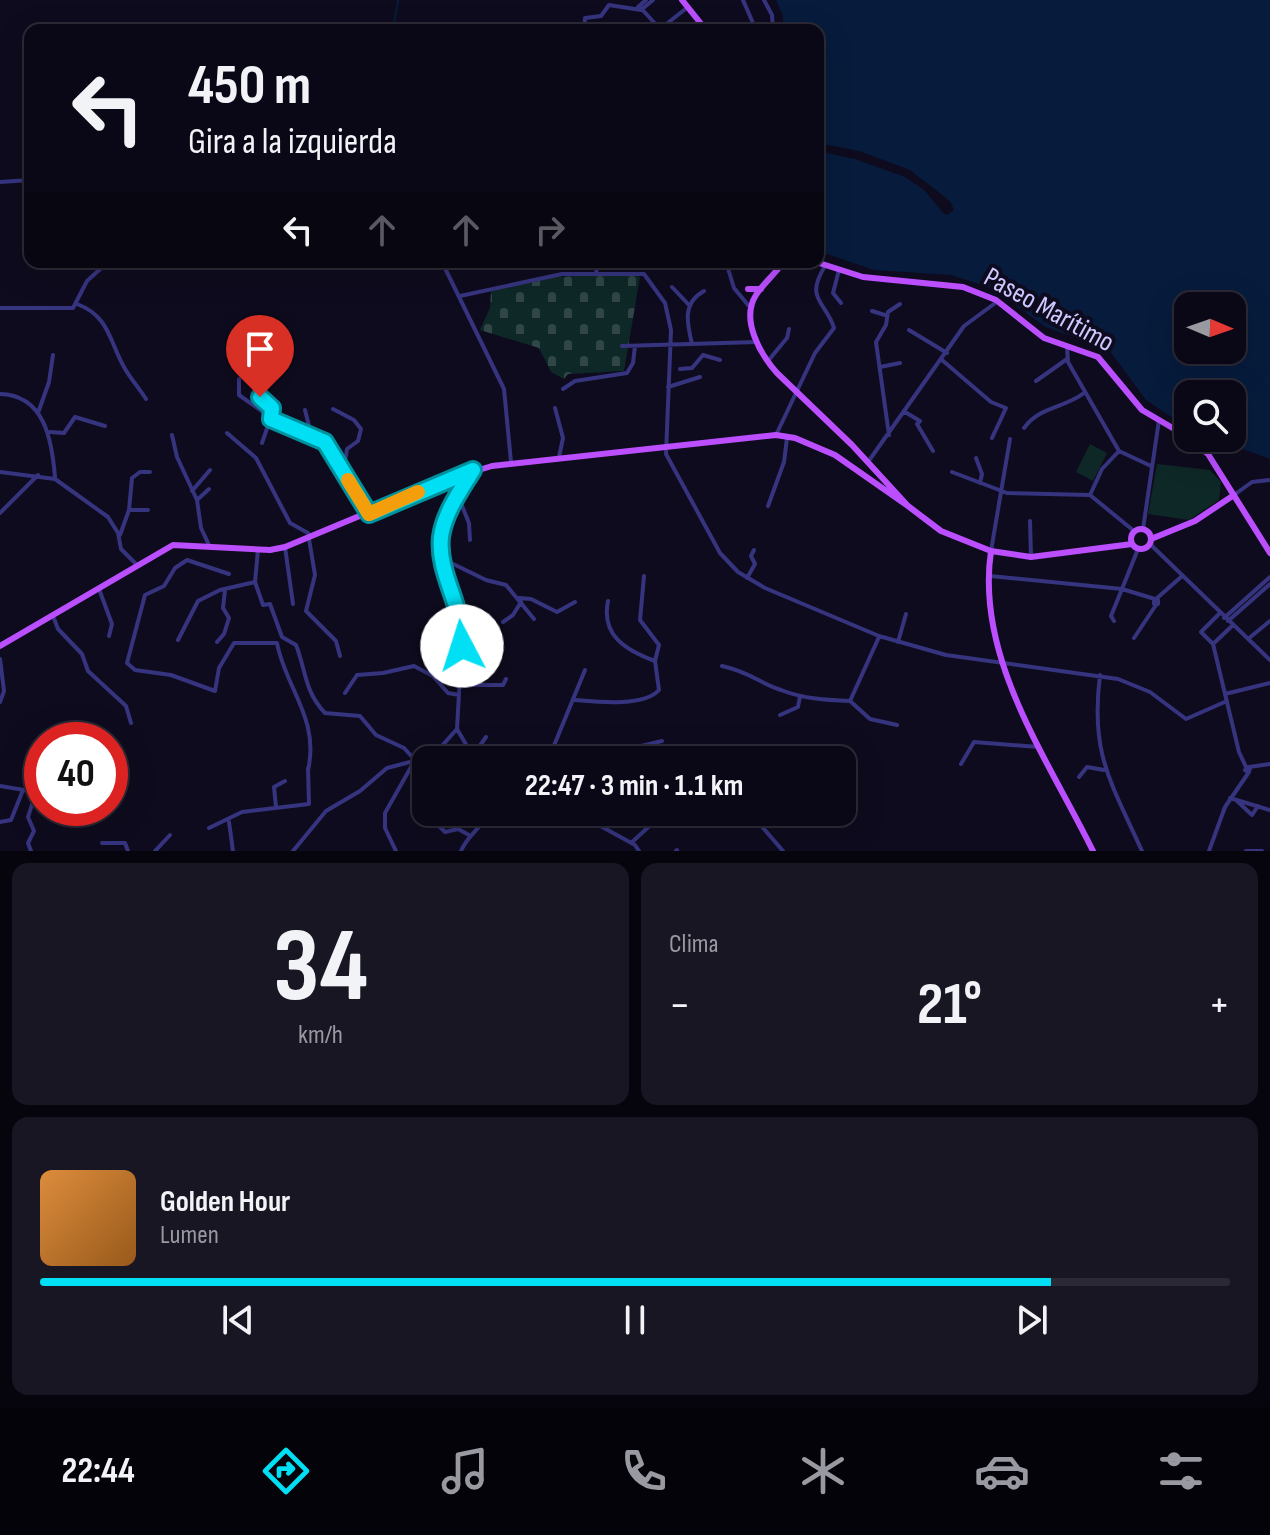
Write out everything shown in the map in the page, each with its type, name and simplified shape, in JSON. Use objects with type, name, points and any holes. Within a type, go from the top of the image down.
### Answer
[{"type":"main road","points":[[682,0],[701,24]]},
{"type":"main road","name":"Paseo Marítimo","points":[[825,266],[863,277],[963,287],[998,301],[1044,338],[1103,360],[1139,406],[1174,429]]},
{"type":"main road","points":[[770,279],[771,268]]},
{"type":"main road","points":[[781,268],[761,289],[751,309],[757,342],[768,361],[908,506]]},
{"type":"main road","points":[[748,289],[761,289]]},
{"type":"main road","points":[[0,646],[173,545],[258,550],[285,547],[473,470],[511,462],[787,436],[835,455],[941,531],[991,551],[1031,557],[1140,541],[1195,521],[1234,495]]},
{"type":"main road","name":"Paseo Marítimo","points":[[1206,452],[1270,553]]},
{"type":"main road","points":[[866,477],[871,465]]},
{"type":"main road","points":[[991,551],[987,575],[988,604],[1002,665],[1093,851]]},
{"type":"street","points":[[639,8],[646,0]]},
{"type":"street","points":[[584,24],[585,18],[601,16],[609,5],[639,8],[653,0]]},
{"type":"street","points":[[743,0],[753,24]]},
{"type":"street","points":[[764,0],[772,15],[773,24]]},
{"type":"street","points":[[666,24],[688,7]]},
{"type":"street","points":[[639,8],[655,24]]},
{"type":"street","points":[[0,182],[24,180]]},
{"type":"street","points":[[0,308],[71,308],[87,281],[101,268]]},
{"type":"street","points":[[445,268],[504,389],[511,462]]},
{"type":"street","points":[[596,273],[597,268]]},
{"type":"street","points":[[728,268],[734,288],[748,305]]},
{"type":"street","points":[[776,435],[817,350],[834,328],[818,303],[816,283],[824,268]]},
{"type":"street","points":[[839,270],[833,293],[841,303]]},
{"type":"street","points":[[460,296],[554,275],[636,272],[649,279],[666,308],[670,345],[666,446],[679,482],[720,553],[747,578],[898,642],[1002,665],[1100,675],[1141,687],[1188,720],[1227,701]]},
{"type":"street","points":[[672,287],[689,305],[692,344]]},
{"type":"street","points":[[689,305],[704,291]]},
{"type":"street","points":[[871,465],[964,326],[998,301]]},
{"type":"street","points":[[76,303],[101,318],[113,337],[124,368],[146,399]]},
{"type":"street","points":[[886,315],[900,304]]},
{"type":"street","points":[[872,311],[886,315]]},
{"type":"street","points":[[886,315],[886,325],[876,342],[889,435]]},
{"type":"street","points":[[768,361],[787,338],[789,329]]},
{"type":"street","points":[[909,330],[947,353]]},
{"type":"street","points":[[622,346],[757,342]]},
{"type":"street","points":[[706,344],[707,355]]},
{"type":"street","points":[[563,389],[575,381],[627,373],[633,363],[635,346]]},
{"type":"street","points":[[1067,347],[1067,359],[1119,451],[1151,466]]},
{"type":"street","points":[[38,413],[49,382],[53,355]]},
{"type":"street","points":[[680,369],[692,368],[698,359],[707,355],[720,360]]},
{"type":"street","points":[[1036,381],[1067,359]]},
{"type":"street","points":[[942,360],[991,402],[1006,408],[992,438]]},
{"type":"street","points":[[880,367],[900,363]]},
{"type":"street","points":[[667,387],[700,377]]},
{"type":"street","points":[[239,379],[239,395],[271,419],[325,442],[369,514]]},
{"type":"street","points":[[257,389],[257,394],[272,408],[262,443]]},
{"type":"street","points":[[1024,428],[1046,409],[1071,403],[1084,393]]},
{"type":"street","points":[[0,394],[19,396],[38,413],[50,432],[55,479]]},
{"type":"street","points":[[555,408],[563,438],[559,457]]},
{"type":"street","points":[[333,409],[354,420],[361,429],[358,441],[347,449],[343,470]]},
{"type":"street","points":[[305,410],[311,434]]},
{"type":"street","points":[[905,412],[920,421],[917,424],[933,451]]},
{"type":"street","points":[[50,432],[64,433],[75,417],[105,426]]},
{"type":"street","points":[[1114,621],[1111,616],[1140,541],[1159,420]]},
{"type":"street","points":[[227,433],[256,458],[290,523],[306,530],[311,537],[315,575],[306,611],[336,641],[340,656]]},
{"type":"street","points":[[172,435],[177,457],[197,500],[201,528],[209,545]]},
{"type":"street","points":[[768,506],[776,495],[787,436]]},
{"type":"street","points":[[991,551],[1010,439]]},
{"type":"street","points":[[1090,495],[1102,469],[1119,451]]},
{"type":"street","points":[[976,458],[982,474],[980,483]]},
{"type":"street","points":[[192,491],[210,470]]},
{"type":"street","points":[[466,746],[457,729],[462,616],[443,559],[443,529],[473,470]]},
{"type":"street","points":[[0,472],[55,479],[108,517],[119,537],[121,549],[136,564]]},
{"type":"street","points":[[119,537],[129,510],[132,478],[140,472],[150,472]]},
{"type":"street","points":[[952,472],[1000,491],[1054,497],[1090,495],[1270,660]]},
{"type":"street","points":[[0,513],[38,475]]},
{"type":"street","points":[[1234,495],[1252,482],[1270,480]]},
{"type":"street","points":[[197,500],[209,489]]},
{"type":"street","points":[[458,496],[469,523],[470,540]]},
{"type":"street","points":[[129,510],[148,510]]},
{"type":"street","points":[[1030,521],[1031,557]]},
{"type":"street","points":[[285,547],[293,604]]},
{"type":"street","points":[[258,550],[255,582],[263,605],[270,604],[280,634],[296,645],[301,671],[322,711],[360,716],[376,735],[404,748],[412,757]]},
{"type":"street","points":[[747,578],[755,564],[751,556],[754,550]]},
{"type":"street","points":[[443,559],[486,580],[502,583],[534,619]]},
{"type":"street","points":[[229,574],[197,561],[187,560],[175,568],[164,586],[145,595],[127,663],[135,670],[171,675],[215,691],[219,668],[234,643],[275,642]]},
{"type":"street","points":[[987,575],[1122,589],[1154,601]]},
{"type":"street","points":[[575,700],[621,704],[655,695],[660,684],[655,661],[659,645],[640,620],[644,576]]},
{"type":"street","points":[[1134,638],[1154,601],[1181,577]]},
{"type":"street","points":[[1213,644],[1226,619],[1270,577]]},
{"type":"street","points":[[178,640],[196,603],[225,590],[255,582]]},
{"type":"street","points":[[1248,770],[1213,644],[1201,632],[1226,619],[1270,584]]},
{"type":"street","points":[[99,587],[112,626],[109,636]]},
{"type":"street","points":[[217,642],[224,634],[229,618],[223,608],[225,590]]},
{"type":"street","points":[[519,600],[531,599],[557,612],[575,602]]},
{"type":"street","points":[[503,622],[513,615],[519,600]]},
{"type":"street","points":[[608,601],[605,614],[611,634],[655,661]]},
{"type":"street","points":[[52,614],[58,629],[82,654],[88,671],[126,706],[131,723]]},
{"type":"street","points":[[898,642],[906,614]]},
{"type":"street","points":[[1248,639],[1270,621]]},
{"type":"street","points":[[209,828],[229,821],[242,812],[309,804],[310,744],[305,714],[292,680],[281,666],[275,642],[280,634]]},
{"type":"street","points":[[423,636],[462,646]]},
{"type":"street","points":[[850,701],[879,636]]},
{"type":"street","points":[[0,659],[4,691],[0,702]]},
{"type":"street","points":[[345,693],[357,675],[414,666],[433,676],[448,693],[459,695]]},
{"type":"street","points":[[722,666],[744,671],[773,687],[800,696],[850,701],[870,719],[897,725]]},
{"type":"street","points":[[554,746],[585,670]]},
{"type":"street","points":[[1100,675],[1095,718],[1104,770],[1142,851]]},
{"type":"street","points":[[460,685],[496,687],[505,684],[506,679]]},
{"type":"street","points":[[1225,694],[1270,683]]},
{"type":"street","points":[[780,715],[798,707],[800,696]]},
{"type":"street","points":[[442,746],[457,729]]},
{"type":"street","points":[[480,746],[486,737]]},
{"type":"street","points":[[641,746],[662,741]]},
{"type":"street","points":[[961,764],[974,742],[1041,747]]},
{"type":"street","points":[[293,851],[326,811],[360,791],[387,768],[412,761]]},
{"type":"street","points":[[1209,851],[1248,770],[1270,764]]},
{"type":"street","points":[[396,851],[385,828],[385,813],[412,765]]},
{"type":"street","points":[[1079,777],[1084,768],[1104,770]]},
{"type":"street","points":[[276,807],[274,787],[285,781]]},
{"type":"street","points":[[0,786],[23,790],[11,820],[0,822]]},
{"type":"street","points":[[1232,798],[1270,810]]},
{"type":"street","points":[[1232,798],[1252,815],[1258,806]]},
{"type":"street","points":[[229,821],[233,851]]},
{"type":"street","points":[[31,851],[28,843],[34,831],[32,826]]},
{"type":"street","points":[[439,826],[445,832],[458,829],[469,835]]},
{"type":"street","points":[[461,851],[469,835],[479,826]]},
{"type":"street","points":[[600,826],[639,851]]},
{"type":"street","points":[[631,843],[650,826]]},
{"type":"street","points":[[761,826],[783,851]]},
{"type":"street","points":[[155,851],[170,835]]},
{"type":"street","points":[[102,843],[125,843],[128,851]]},
{"type":"street","points":[[1246,851],[1262,851]]},
{"type":"green space","points":[[628,273],[640,277],[624,371],[568,374],[564,379],[551,372],[539,348],[480,330],[490,308],[491,291],[557,277]]},
{"type":"green space","points":[[1090,444],[1107,453],[1093,481],[1076,472]]},
{"type":"green space","points":[[1157,464],[1210,470],[1221,482],[1219,500],[1189,520],[1148,514]]},
{"type":"water","points":[[776,0],[1270,0],[1270,459],[1246,450],[1246,380],[1174,380],[1174,419],[1146,400],[1109,350],[1046,327],[991,288],[951,275],[874,270],[824,253],[824,24],[783,24]]},
{"type":"pier","points":[[824,144],[859,151],[910,170],[950,201],[954,210],[947,215],[943,213],[924,190],[905,177],[855,159],[824,152]]},
{"type":"waterway","points":[[394,24],[398,0]]},
{"type":"slow traffic","points":[[348,480],[369,514],[418,492]]},
{"type":"route","points":[[260,397],[272,408],[271,419],[325,442],[334,452],[369,514],[473,470],[445,522],[441,537],[443,559],[463,622],[462,646]]}]
